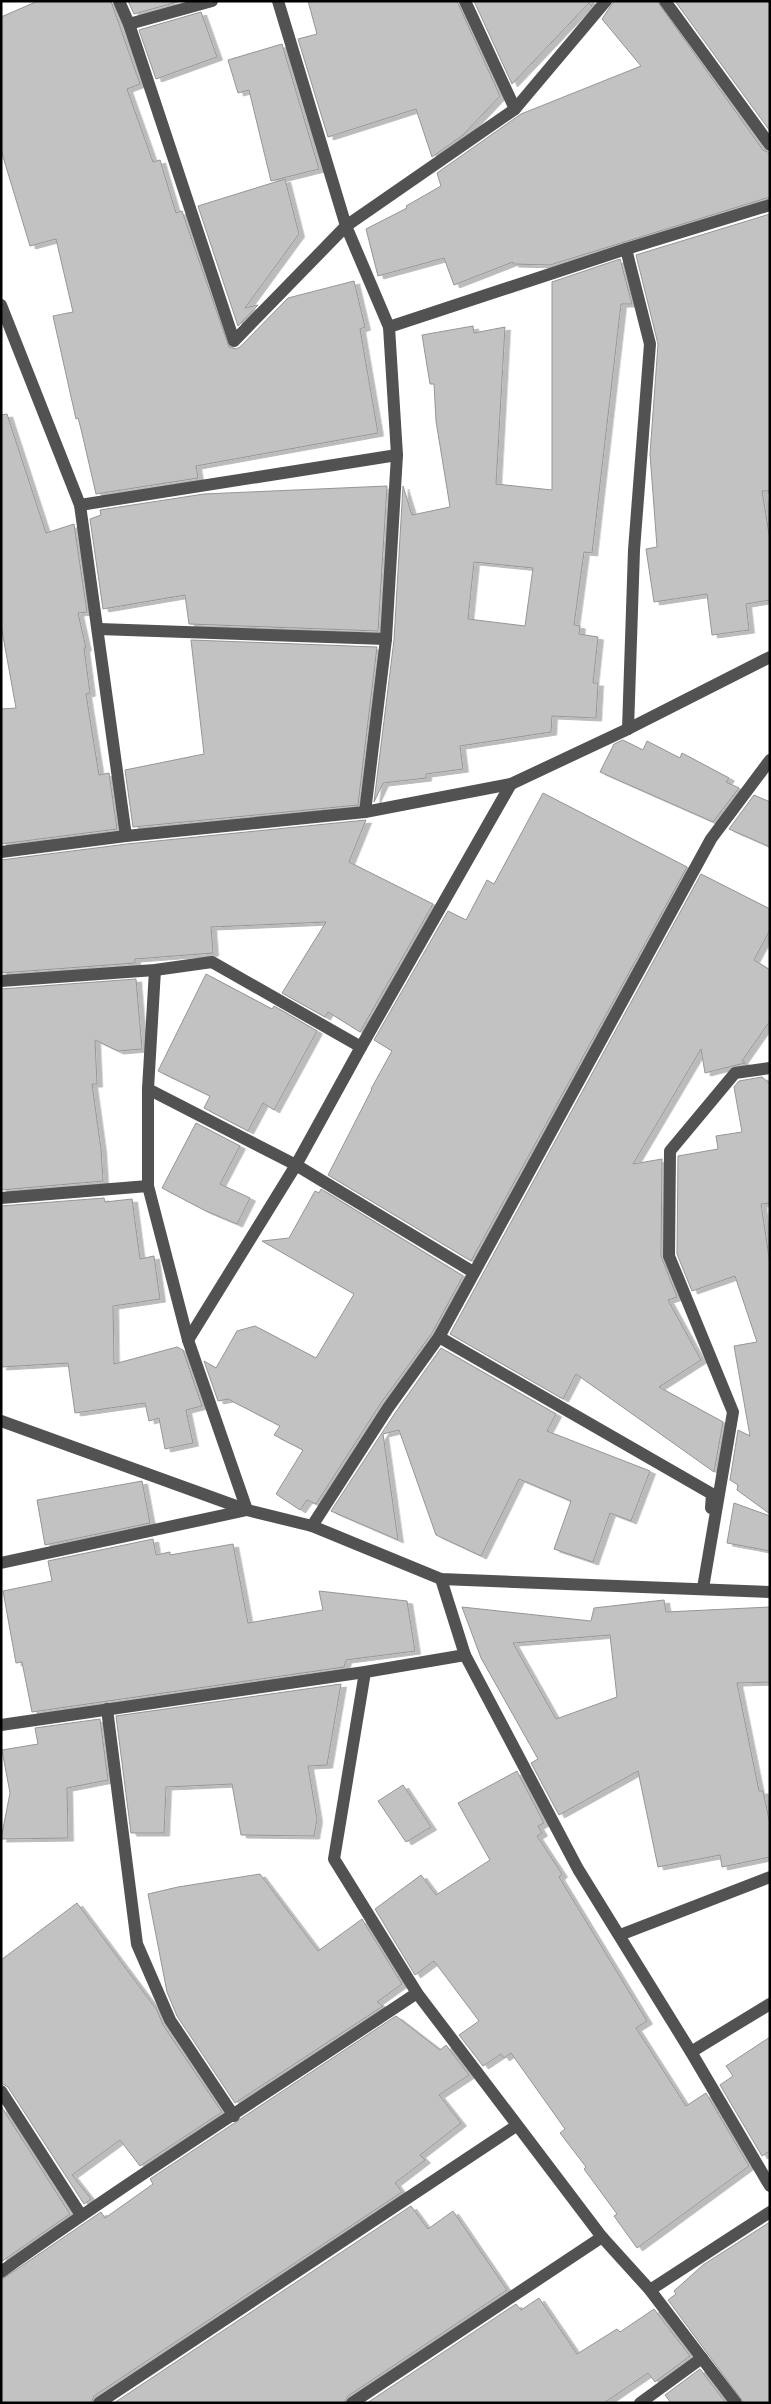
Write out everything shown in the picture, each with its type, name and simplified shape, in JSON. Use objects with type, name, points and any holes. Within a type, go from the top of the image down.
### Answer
[{"type":"street","points":[[119,1],[129,24],[234,341],[346,226],[514,109],[606,1]]},
{"type":"street","points":[[129,24],[212,1]]},
{"type":"street","points":[[278,1],[346,226],[389,327],[396,455],[386,639],[365,812]]},
{"type":"street","points":[[465,1],[514,109]]},
{"type":"street","points":[[665,1],[770,145]]},
{"type":"street","points":[[389,327],[626,249],[770,205]]},
{"type":"street","points":[[626,249],[650,344],[634,550],[628,729]]},
{"type":"street","points":[[1,305],[80,505],[99,629],[126,836]]},
{"type":"street","points":[[80,505],[396,455]]},
{"type":"street","points":[[99,629],[386,639]]},
{"type":"street","points":[[1,852],[126,836],[365,812],[512,784],[628,729],[770,657]]},
{"type":"street","points":[[312,1526],[388,1408],[439,1337],[711,839],[770,760]]},
{"type":"street","points":[[188,1340],[296,1165],[361,1047],[512,784]]},
{"type":"street","points":[[1,981],[155,970],[212,962],[361,1047]]},
{"type":"street","points":[[155,970],[148,1089],[148,1186],[188,1340],[247,1510]]},
{"type":"street","points":[[703,1588],[733,1412],[669,1256],[670,1151],[734,1073],[770,1068]]},
{"type":"street","points":[[148,1089],[296,1165],[473,1272]]},
{"type":"street","points":[[1,1198],[148,1186]]},
{"type":"street","points":[[439,1337],[712,1494],[703,1588]]},
{"type":"street","points":[[1,1421],[247,1510],[312,1526],[441,1579],[770,1592]]},
{"type":"street","points":[[1,1563],[247,1510]]},
{"type":"street","points":[[441,1579],[465,1656],[578,1869],[691,2052],[770,2186]]},
{"type":"street","points":[[1,1725],[465,1656]]},
{"type":"street","points":[[365,1672],[334,1859],[417,1993],[602,2237],[650,2290],[736,2403]]},
{"type":"street","points":[[107,1708],[137,1944],[170,2020],[234,2116]]},
{"type":"street","points":[[620,1935],[770,1876]]},
{"type":"street","points":[[1,2272],[81,2215],[234,2116],[417,1993]]},
{"type":"street","points":[[691,2052],[770,2004]]},
{"type":"street","points":[[1,2091],[81,2215]]},
{"type":"street","points":[[99,2403],[516,2126]]},
{"type":"street","points":[[650,2290],[770,2212]]},
{"type":"street","points":[[352,2403],[602,2237]]},
{"type":"street","points":[[640,2403],[702,2358]]},
{"type":"building","points":[[38,1],[111,1],[140,84],[127,89],[153,162],[160,160],[176,213],[182,211],[229,347],[236,349],[240,347],[288,298],[354,281],[365,327],[360,329],[378,433],[196,466],[198,478],[96,494],[81,429],[78,418],[76,419],[53,316],[73,312],[56,239],[30,246],[1,150],[1,17]]},
{"type":"building","points":[[128,1],[181,1],[134,14]]},
{"type":"building","points":[[308,1],[457,1],[500,96],[463,135],[432,157],[416,109],[328,137],[298,39],[317,34]]},
{"type":"building","points":[[474,1],[595,1],[591,6],[589,3],[512,84]]},
{"type":"building","points":[[614,1],[657,1],[763,150],[770,153],[770,197],[550,265],[513,264],[513,262],[454,285],[444,258],[378,276],[366,229],[407,208],[406,206],[441,186],[437,173],[521,114],[641,66],[602,19]]},
{"type":"building","points":[[675,1],[770,1],[770,131]]},
{"type":"building","points":[[201,12],[217,57],[156,79],[139,30]]},
{"type":"building","points":[[282,44],[319,169],[271,181],[249,90],[238,93],[228,60]]},
{"type":"building","points":[[285,179],[299,234],[245,308],[258,305],[238,326],[198,206]]},
{"type":"building","points":[[770,214],[770,491],[762,491],[770,540],[770,600],[746,604],[749,630],[712,635],[707,594],[654,602],[646,549],[657,547],[650,454],[658,344],[636,255]]},
{"type":"building","points":[[620,259],[632,304],[621,304],[592,553],[584,552],[574,625],[580,626],[579,634],[598,637],[593,683],[598,683],[596,718],[552,716],[551,732],[460,746],[463,769],[426,774],[426,778],[383,783],[374,802],[394,640],[403,486],[412,515],[450,507],[436,421],[434,384],[430,384],[422,335],[473,326],[474,333],[505,327],[496,484],[552,490],[552,282]],"holes":[[[474,562],[533,568],[525,626],[468,619]]]},
{"type":"building","points":[[7,414],[46,533],[74,524],[87,612],[78,613],[86,648],[84,648],[90,693],[86,694],[99,775],[109,773],[117,829],[1,844],[1,709],[16,708],[1,625],[1,415]]},
{"type":"building","points":[[387,486],[378,631],[189,624],[185,595],[103,609],[90,519],[101,515],[100,510],[204,494]]},
{"type":"building","points":[[191,640],[377,647],[358,805],[133,827],[125,770],[204,754]]},
{"type":"building","points":[[623,740],[643,750],[647,741],[680,758],[682,753],[729,778],[726,782],[739,788],[713,822],[600,772],[614,744]]},
{"type":"building","points":[[543,793],[687,867],[471,1261],[328,1175],[392,1051],[374,1040],[448,911],[466,920],[487,880],[494,884]]},
{"type":"building","points":[[754,795],[770,802],[770,847],[729,829]]},
{"type":"building","points":[[366,820],[349,862],[433,904],[360,1032],[328,1012],[325,1017],[282,993],[326,922],[211,927],[213,953],[135,959],[135,963],[1,973],[1,860],[127,844]]},
{"type":"building","points":[[701,874],[770,909],[770,930],[754,960],[770,970],[770,1021],[742,1061],[745,1063],[705,1073],[701,1049],[633,1164],[662,1159],[661,1256],[677,1297],[668,1300],[701,1360],[659,1387],[723,1422],[714,1472],[576,1374],[563,1399],[450,1334]]},
{"type":"building","points":[[206,974],[272,1009],[274,1006],[317,1031],[274,1110],[263,1103],[248,1131],[204,1108],[210,1096],[158,1071]]},
{"type":"building","points":[[136,979],[142,1049],[118,1051],[95,1040],[97,1084],[92,1084],[101,1149],[103,1181],[1,1190],[1,989]]},
{"type":"building","points":[[762,1077],[770,1084],[770,1203],[761,1204],[770,1264],[770,1514],[737,1490],[738,1485],[730,1480],[738,1430],[750,1436],[734,1346],[757,1342],[735,1276],[692,1291],[677,1254],[678,1156],[718,1149],[716,1136],[742,1132],[734,1087],[739,1081]]},
{"type":"building","points":[[196,1123],[240,1146],[220,1184],[250,1198],[237,1224],[206,1211],[162,1188]]},
{"type":"building","points":[[321,1189],[463,1276],[432,1333],[381,1403],[316,1504],[307,1500],[300,1510],[276,1494],[303,1450],[274,1435],[280,1426],[228,1399],[218,1401],[204,1361],[216,1368],[237,1331],[255,1326],[316,1358],[354,1294],[262,1241],[289,1238],[315,1191],[319,1193]]},
{"type":"building","points":[[104,1198],[105,1202],[132,1199],[140,1259],[154,1256],[160,1299],[113,1306],[114,1364],[177,1347],[183,1350],[202,1406],[186,1410],[193,1443],[165,1449],[159,1418],[149,1421],[145,1403],[75,1413],[68,1363],[1,1367],[1,1206]]},
{"type":"building","points":[[441,1348],[556,1414],[547,1431],[650,1471],[631,1521],[610,1513],[593,1562],[554,1549],[571,1501],[519,1479],[481,1556],[436,1535],[399,1430],[383,1434],[398,1540],[331,1511],[395,1413]]},
{"type":"building","points":[[142,1481],[150,1523],[45,1545],[37,1500]]},
{"type":"building","points":[[734,1503],[770,1516],[770,1551],[727,1543]]},
{"type":"building","points":[[153,1539],[156,1555],[170,1552],[170,1555],[233,1544],[248,1623],[323,1610],[319,1591],[407,1601],[415,1651],[346,1660],[344,1667],[32,1712],[22,1662],[16,1663],[3,1591],[52,1581],[48,1561]]},
{"type":"building","points":[[664,1600],[666,1612],[770,1607],[770,1682],[737,1683],[759,1791],[763,1791],[770,1824],[770,1857],[722,1867],[720,1855],[658,1867],[638,1771],[559,1815],[531,1763],[538,1759],[481,1658],[462,1607],[591,1621],[594,1608]],"holes":[[[610,1635],[617,1697],[556,1719],[513,1643]]]},
{"type":"building","points":[[341,1684],[327,1765],[308,1766],[317,1819],[314,1836],[241,1835],[232,1784],[166,1787],[164,1833],[131,1833],[116,1716]]},
{"type":"building","points":[[100,1719],[108,1780],[67,1788],[68,1838],[1,1839],[10,1793],[2,1750],[38,1744],[35,1728]]},
{"type":"building","points":[[517,1771],[544,1823],[538,1826],[542,1833],[537,1836],[562,1874],[559,1877],[647,2021],[636,2028],[686,2106],[706,2093],[749,2166],[637,2248],[614,2216],[617,2214],[584,2169],[586,2167],[560,2133],[565,2129],[511,2053],[504,2058],[501,2054],[483,2066],[459,2035],[479,2021],[434,1961],[415,1975],[375,1909],[421,1875],[436,1895],[490,1860],[458,1803]]},
{"type":"building","points":[[403,1785],[431,1827],[406,1842],[378,1801]]},
{"type":"building","points":[[260,1874],[318,1951],[362,1919],[402,1984],[377,2002],[383,2006],[235,2103],[177,2016],[167,1992],[148,1894],[178,1887]]},
{"type":"building","points":[[77,1903],[157,2010],[163,2025],[222,2112],[140,2166],[120,2140],[72,2175],[91,2199],[84,2204],[8,2087],[1,2083],[1,1960]]},
{"type":"building","points":[[396,2016],[440,2050],[446,2045],[469,2075],[439,2095],[461,2123],[420,2155],[425,2160],[395,2183],[402,2192],[94,2396],[91,2403],[1,2403],[1,2280],[101,2212],[105,2218],[153,2184],[150,2179]]},
{"type":"building","points":[[770,2037],[770,2151],[762,2156],[720,2085],[733,2076],[726,2066]]},
{"type":"building","points":[[1,2106],[70,2214],[1,2262]]},
{"type":"building","points":[[411,2206],[428,2229],[453,2211],[507,2290],[348,2396],[344,2403],[114,2403]]},
{"type":"building","points":[[770,2222],[770,2403],[744,2403],[668,2300],[676,2294],[674,2291],[703,2265]]},
{"type":"building","points":[[539,2298],[577,2354],[617,2329],[620,2332],[654,2309],[690,2356],[655,2382],[648,2373],[604,2403],[367,2403],[516,2304],[521,2310]]},
{"type":"building","points":[[700,2369],[726,2403],[671,2403],[665,2395]]}]
